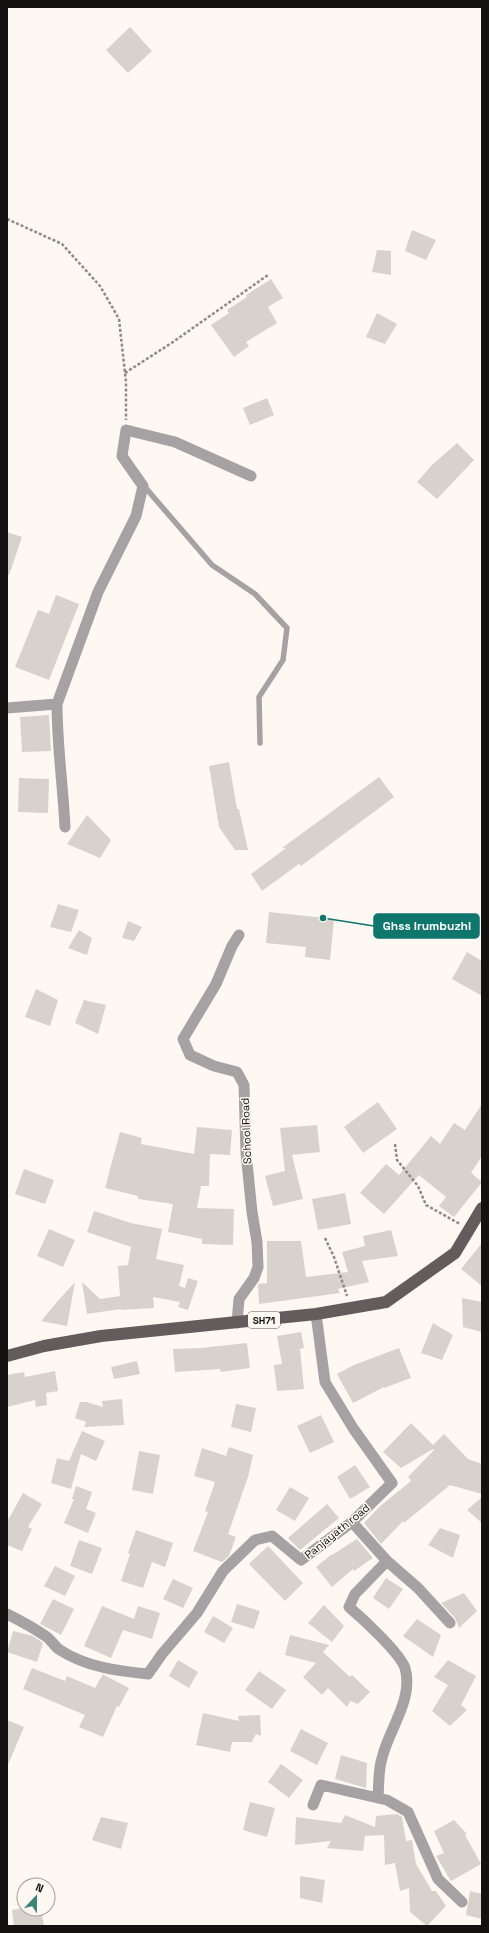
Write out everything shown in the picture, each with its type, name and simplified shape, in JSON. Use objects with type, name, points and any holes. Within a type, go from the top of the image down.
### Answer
[{"type":"main road","name":"SH71","points":[[7,1356],[44,1346],[101,1336],[316,1314],[386,1302],[455,1253],[482,1208]]},
{"type":"street","points":[[65,827],[64,793],[57,732],[57,704],[98,592],[136,516],[143,486],[122,456],[126,430],[175,442],[252,476]]},
{"type":"street","points":[[7,708],[57,704]]},
{"type":"street","name":"School Road","points":[[237,1323],[239,1299],[254,1278],[258,1267],[258,1242],[252,1212],[246,1153],[246,1111],[244,1085],[237,1072],[214,1066],[190,1055],[184,1039],[216,984],[232,946],[240,935]]},
{"type":"street","name":"Panjayath road","points":[[7,1614],[24,1622],[49,1638],[59,1649],[82,1662],[121,1672],[148,1674],[162,1654],[197,1613],[223,1571],[255,1540],[272,1536],[301,1560],[352,1522],[392,1483],[353,1428],[325,1382],[316,1314]]},
{"type":"street","points":[[352,1522],[387,1561],[418,1588],[450,1623]]},
{"type":"street","points":[[378,1798],[381,1759],[399,1713],[407,1685],[405,1666],[384,1640],[350,1607],[355,1594],[387,1561]]},
{"type":"street","points":[[313,1805],[321,1785],[386,1800],[408,1812],[438,1879],[462,1902]]},
{"type":"lane","points":[[143,486],[212,565],[255,594],[287,628],[283,660],[259,697],[260,743]]},
{"type":"path","points":[[7,219],[62,244],[100,286],[119,319],[125,373],[126,430]]},
{"type":"path","points":[[125,373],[174,342],[268,275]]},
{"type":"path","points":[[395,1144],[397,1160],[418,1186],[426,1205],[469,1229]]},
{"type":"path","points":[[325,1238],[334,1257],[350,1308]]},
{"type":"building","points":[[130,27],[152,51],[128,73],[106,50]]},
{"type":"building","points":[[412,230],[436,240],[426,260],[405,251]]},
{"type":"building","points":[[377,250],[391,251],[391,275],[372,272]]},
{"type":"building","points":[[271,279],[283,298],[268,307],[277,323],[246,342],[249,346],[234,357],[211,325],[229,313],[227,310],[247,297],[246,295]]},
{"type":"building","points":[[377,313],[397,324],[385,344],[366,337]]},
{"type":"building","points":[[267,398],[274,415],[250,425],[243,408]]},
{"type":"building","points":[[457,443],[474,460],[437,499],[417,482],[432,465]]},
{"type":"building","points":[[7,532],[22,537],[9,575],[7,575]]},
{"type":"building","points":[[56,595],[79,604],[49,680],[15,667],[38,610],[49,614]]},
{"type":"building","points":[[49,715],[51,751],[22,752],[20,717]]},
{"type":"building","points":[[229,762],[237,809],[239,809],[248,850],[235,850],[219,827],[209,766]]},
{"type":"building","points":[[379,777],[394,797],[301,866],[299,864],[262,891],[251,874],[286,848],[282,848]]},
{"type":"building","points":[[19,778],[49,779],[48,813],[18,812]]},
{"type":"building","points":[[87,815],[111,840],[100,858],[67,844]]},
{"type":"building","points":[[58,904],[79,910],[71,932],[50,927]]},
{"type":"building","points":[[269,912],[334,919],[330,960],[305,957],[306,947],[266,943]]},
{"type":"building","points":[[128,921],[142,927],[134,941],[122,938]]},
{"type":"building","points":[[79,930],[92,938],[87,955],[68,948]]},
{"type":"building","points":[[467,952],[482,961],[482,996],[452,979]]},
{"type":"building","points":[[36,989],[58,1000],[50,1026],[25,1017]]},
{"type":"building","points":[[84,1000],[106,1005],[98,1034],[75,1023]]},
{"type":"building","points":[[378,1102],[397,1129],[363,1153],[344,1127]]},
{"type":"building","points":[[482,1104],[482,1156],[471,1173],[482,1182],[454,1217],[439,1206],[446,1197],[419,1175],[384,1214],[360,1193],[386,1164],[399,1175],[431,1136],[440,1144],[454,1123],[465,1130]]},
{"type":"building","points":[[317,1125],[320,1152],[292,1155],[303,1199],[273,1206],[265,1176],[285,1171],[280,1128]]},
{"type":"building","points":[[197,1127],[232,1130],[230,1155],[210,1154],[209,1186],[201,1186],[197,1208],[234,1209],[233,1245],[202,1244],[202,1239],[168,1232],[173,1204],[138,1199],[138,1196],[105,1188],[120,1132],[142,1138],[141,1144],[194,1154]]},
{"type":"building","points":[[24,1169],[54,1180],[45,1204],[15,1194]]},
{"type":"building","points":[[345,1193],[351,1224],[318,1230],[312,1199]]},
{"type":"building","points":[[94,1211],[131,1223],[162,1229],[156,1259],[184,1265],[179,1286],[185,1288],[188,1278],[198,1281],[188,1310],[178,1307],[180,1302],[153,1297],[154,1308],[121,1309],[87,1314],[82,1282],[100,1299],[120,1296],[118,1266],[128,1265],[131,1247],[87,1232]]},
{"type":"building","points":[[49,1229],[75,1240],[63,1267],[37,1256]]},
{"type":"building","points":[[391,1230],[398,1256],[362,1261],[369,1282],[338,1289],[340,1293],[259,1304],[258,1284],[267,1283],[267,1241],[301,1241],[306,1277],[348,1272],[342,1252],[365,1246],[363,1236]]},
{"type":"building","points":[[482,1243],[482,1286],[461,1269]]},
{"type":"building","points":[[75,1282],[67,1326],[41,1321],[56,1303]]},
{"type":"building","points":[[462,1298],[482,1302],[482,1332],[463,1327]]},
{"type":"building","points":[[433,1323],[453,1335],[442,1360],[421,1353]]},
{"type":"building","points":[[301,1332],[304,1348],[300,1349],[304,1389],[277,1391],[274,1365],[282,1364],[277,1336]]},
{"type":"building","points":[[247,1343],[250,1368],[221,1372],[220,1369],[175,1372],[173,1349],[201,1348]]},
{"type":"building","points":[[399,1348],[411,1378],[384,1387],[353,1403],[337,1374],[354,1365]]},
{"type":"building","points":[[137,1361],[140,1374],[114,1379],[111,1367]]},
{"type":"building","points":[[55,1371],[58,1391],[46,1393],[47,1405],[36,1407],[35,1400],[7,1407],[7,1375],[24,1372],[25,1377]]},
{"type":"building","points":[[122,1399],[124,1425],[84,1427],[86,1422],[75,1418],[80,1402],[86,1402],[103,1407],[102,1401]]},
{"type":"building","points":[[236,1404],[256,1408],[251,1432],[231,1427]]},
{"type":"building","points":[[321,1415],[334,1442],[310,1453],[297,1426]]},
{"type":"building","points":[[411,1423],[433,1445],[444,1434],[468,1459],[482,1464],[482,1494],[450,1485],[404,1523],[403,1521],[381,1544],[364,1523],[379,1507],[410,1482],[411,1480],[408,1477],[434,1450],[433,1449],[401,1468],[383,1452]]},
{"type":"building","points":[[82,1431],[105,1441],[96,1461],[81,1454],[71,1489],[51,1483],[57,1458],[69,1461]]},
{"type":"building","points":[[229,1447],[253,1455],[248,1477],[228,1534],[236,1537],[229,1556],[222,1562],[193,1551],[208,1512],[205,1511],[215,1482],[194,1476],[202,1448],[226,1456]]},
{"type":"building","points":[[139,1451],[160,1455],[153,1494],[132,1490]]},
{"type":"building","points":[[355,1465],[370,1487],[350,1499],[337,1477]]},
{"type":"building","points":[[76,1486],[92,1492],[86,1509],[96,1513],[88,1533],[64,1523],[74,1499],[72,1499]]},
{"type":"building","points":[[290,1487],[309,1498],[295,1521],[276,1510]]},
{"type":"building","points":[[23,1493],[42,1504],[28,1527],[32,1529],[22,1551],[7,1545],[7,1522]]},
{"type":"building","points":[[482,1497],[482,1523],[467,1510]]},
{"type":"building","points":[[327,1504],[339,1518],[300,1550],[288,1538]]},
{"type":"building","points":[[440,1528],[460,1535],[453,1558],[428,1545]]},
{"type":"building","points":[[136,1530],[173,1543],[165,1567],[152,1562],[143,1588],[121,1581]]},
{"type":"building","points":[[357,1539],[373,1558],[354,1571],[353,1569],[332,1587],[316,1567],[332,1554]]},
{"type":"building","points":[[79,1540],[102,1548],[92,1574],[70,1566]]},
{"type":"building","points":[[268,1546],[303,1583],[285,1601],[249,1564]]},
{"type":"building","points":[[55,1566],[75,1576],[65,1596],[44,1586]]},
{"type":"building","points":[[386,1578],[403,1589],[389,1609],[373,1598]]},
{"type":"building","points":[[173,1579],[193,1588],[183,1608],[163,1599]]},
{"type":"building","points":[[464,1593],[477,1611],[459,1628],[455,1618],[441,1603]]},
{"type":"building","points":[[53,1599],[74,1609],[61,1635],[40,1624]]},
{"type":"building","points":[[237,1604],[260,1611],[254,1629],[231,1622]]},
{"type":"building","points":[[324,1605],[344,1626],[332,1642],[308,1623]]},
{"type":"building","points":[[102,1606],[134,1619],[138,1606],[160,1613],[152,1639],[123,1630],[111,1658],[84,1646]]},
{"type":"building","points":[[213,1616],[233,1628],[224,1643],[204,1632]]},
{"type":"building","points":[[417,1619],[441,1635],[433,1657],[403,1636]]},
{"type":"building","points":[[13,1631],[33,1636],[43,1643],[37,1662],[7,1652]]},
{"type":"building","points":[[290,1635],[329,1645],[323,1652],[350,1677],[352,1675],[370,1692],[358,1704],[350,1701],[347,1707],[328,1688],[322,1695],[303,1677],[316,1663],[285,1655]]},
{"type":"building","points":[[178,1660],[198,1672],[189,1688],[169,1676]]},
{"type":"building","points":[[448,1660],[476,1676],[461,1705],[467,1710],[450,1726],[432,1711],[448,1685],[434,1677]]},
{"type":"building","points":[[32,1668],[65,1681],[67,1676],[95,1688],[103,1674],[129,1688],[119,1707],[117,1706],[103,1737],[79,1727],[85,1715],[23,1689]]},
{"type":"building","points":[[259,1671],[286,1690],[272,1709],[245,1690]]},
{"type":"building","points":[[203,1713],[239,1721],[238,1716],[260,1715],[261,1736],[256,1734],[252,1742],[232,1742],[230,1752],[196,1745]]},
{"type":"building","points":[[7,1720],[24,1727],[7,1767]]},
{"type":"building","points":[[301,1729],[328,1743],[317,1765],[290,1751]]},
{"type":"building","points":[[341,1755],[367,1763],[366,1788],[335,1779]]},
{"type":"building","points":[[281,1764],[303,1780],[289,1798],[268,1782]]},
{"type":"building","points":[[250,1802],[275,1808],[267,1837],[243,1830]]},
{"type":"building","points":[[397,1814],[402,1817],[406,1841],[412,1840],[416,1864],[432,1891],[436,1891],[446,1906],[427,1926],[410,1912],[409,1888],[400,1891],[395,1863],[385,1865],[384,1835],[365,1836],[363,1851],[327,1848],[331,1841],[295,1845],[296,1817],[341,1823],[345,1815],[375,1827],[376,1816]]},
{"type":"building","points":[[101,1817],[128,1823],[121,1849],[92,1840]]},
{"type":"building","points":[[454,1820],[467,1834],[465,1835],[481,1864],[451,1881],[436,1856],[444,1853],[434,1831]]},
{"type":"building","points":[[300,1876],[325,1880],[322,1903],[300,1898]]},
{"type":"building","points":[[470,1891],[482,1894],[482,1919],[466,1915]]},
{"type":"building","points":[[16,1909],[16,1917],[42,1917],[44,1926],[14,1926],[12,1910]]},
{"type":"place","name":"Ghss Irumbuzhi","points":[[323,918]]}]
